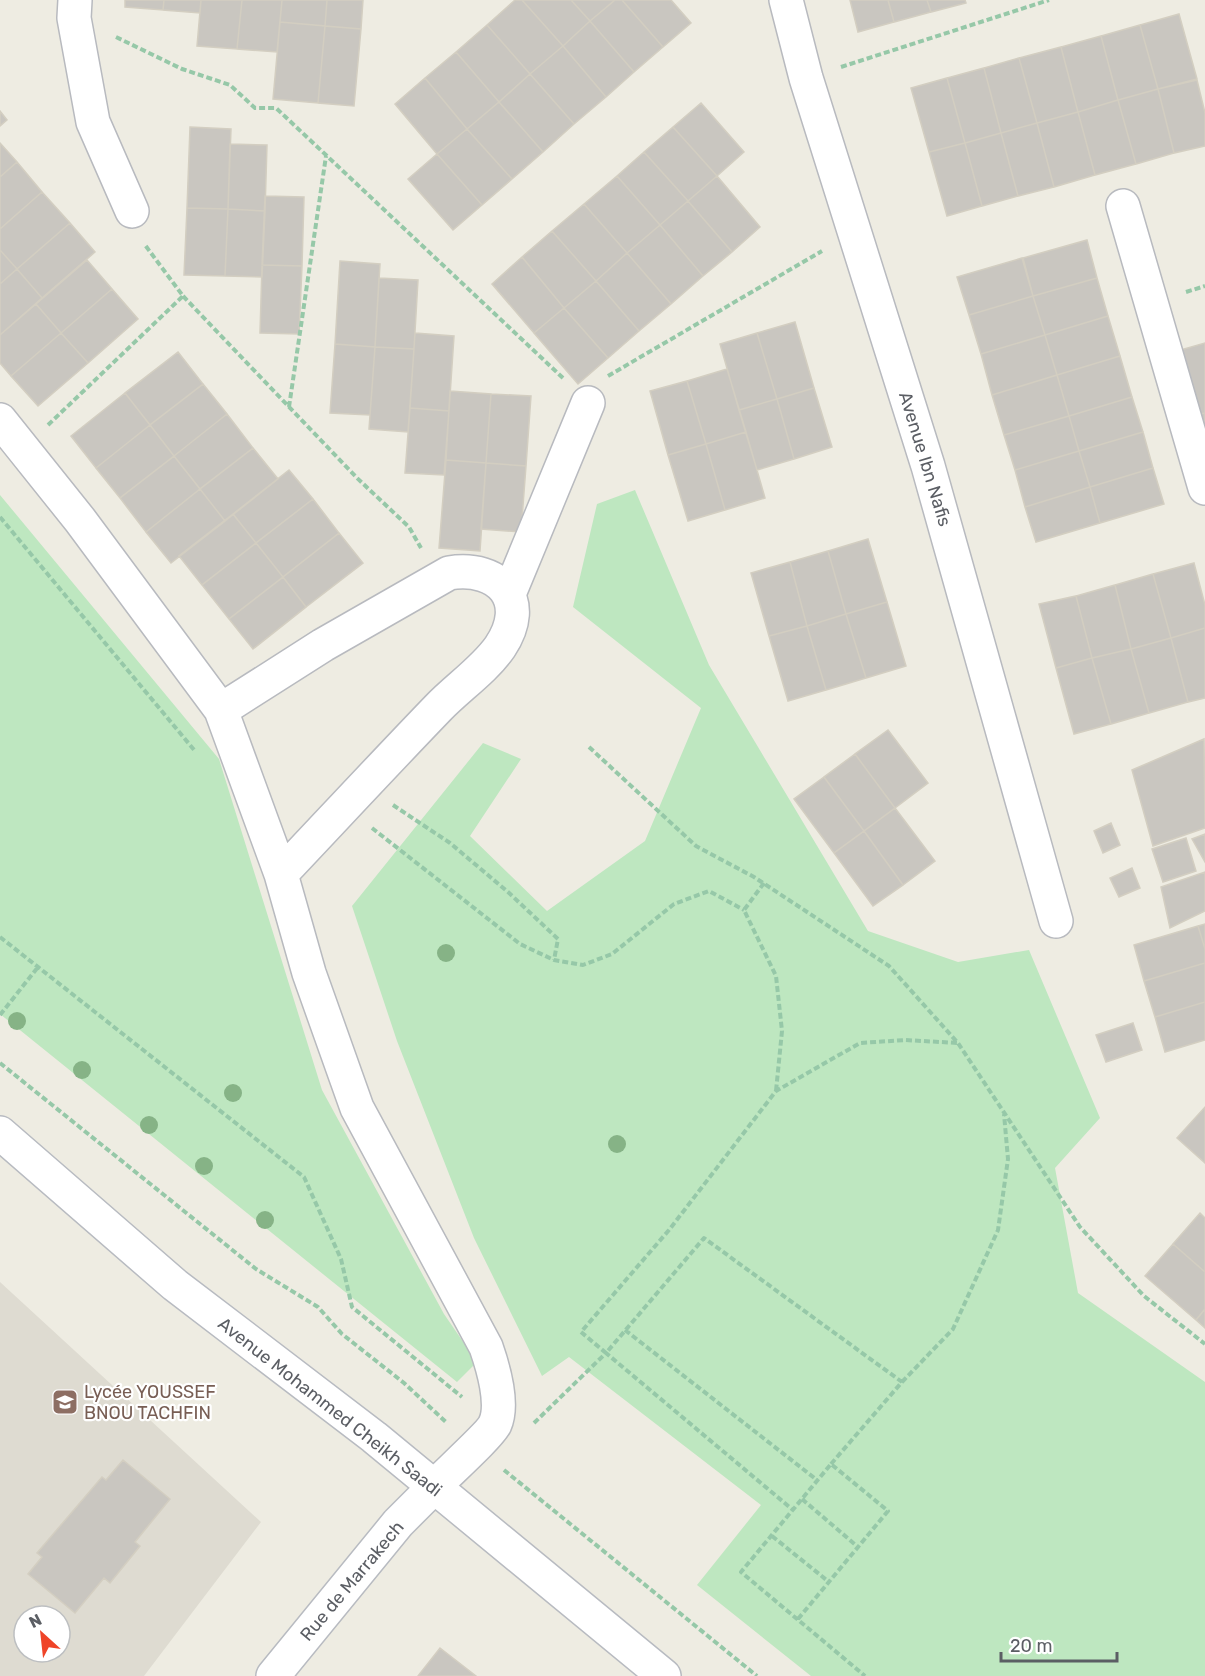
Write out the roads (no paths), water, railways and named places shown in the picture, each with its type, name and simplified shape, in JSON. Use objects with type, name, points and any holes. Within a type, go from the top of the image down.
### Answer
[{"type":"street","name":"Avenue Ibn Nafis","points":[[786,0],[806,78],[928,466],[1056,921]]},
{"type":"street","points":[[74,9],[93,122],[132,211]]},
{"type":"street","points":[[1123,206],[1205,488]]},
{"type":"street","points":[[509,594],[588,403]]},
{"type":"street","points":[[0,420],[221,710],[281,874],[499,648],[508,626],[511,601],[509,594],[497,580],[478,572],[450,573],[323,645],[221,710]]},
{"type":"street","name":"Rue de Marrakech","points":[[273,1676],[398,1523],[484,1436],[498,1394],[495,1373],[486,1347],[357,1108],[309,973],[281,874]]},
{"type":"street","name":"Avenue Mohammed Cheikh Saadi","points":[[0,1133],[175,1285],[374,1437],[433,1488],[664,1676]]},
{"type":"place","name":"Lycée YOUSSEF BNOU TACHFIN","points":[[65,1402]]}]
